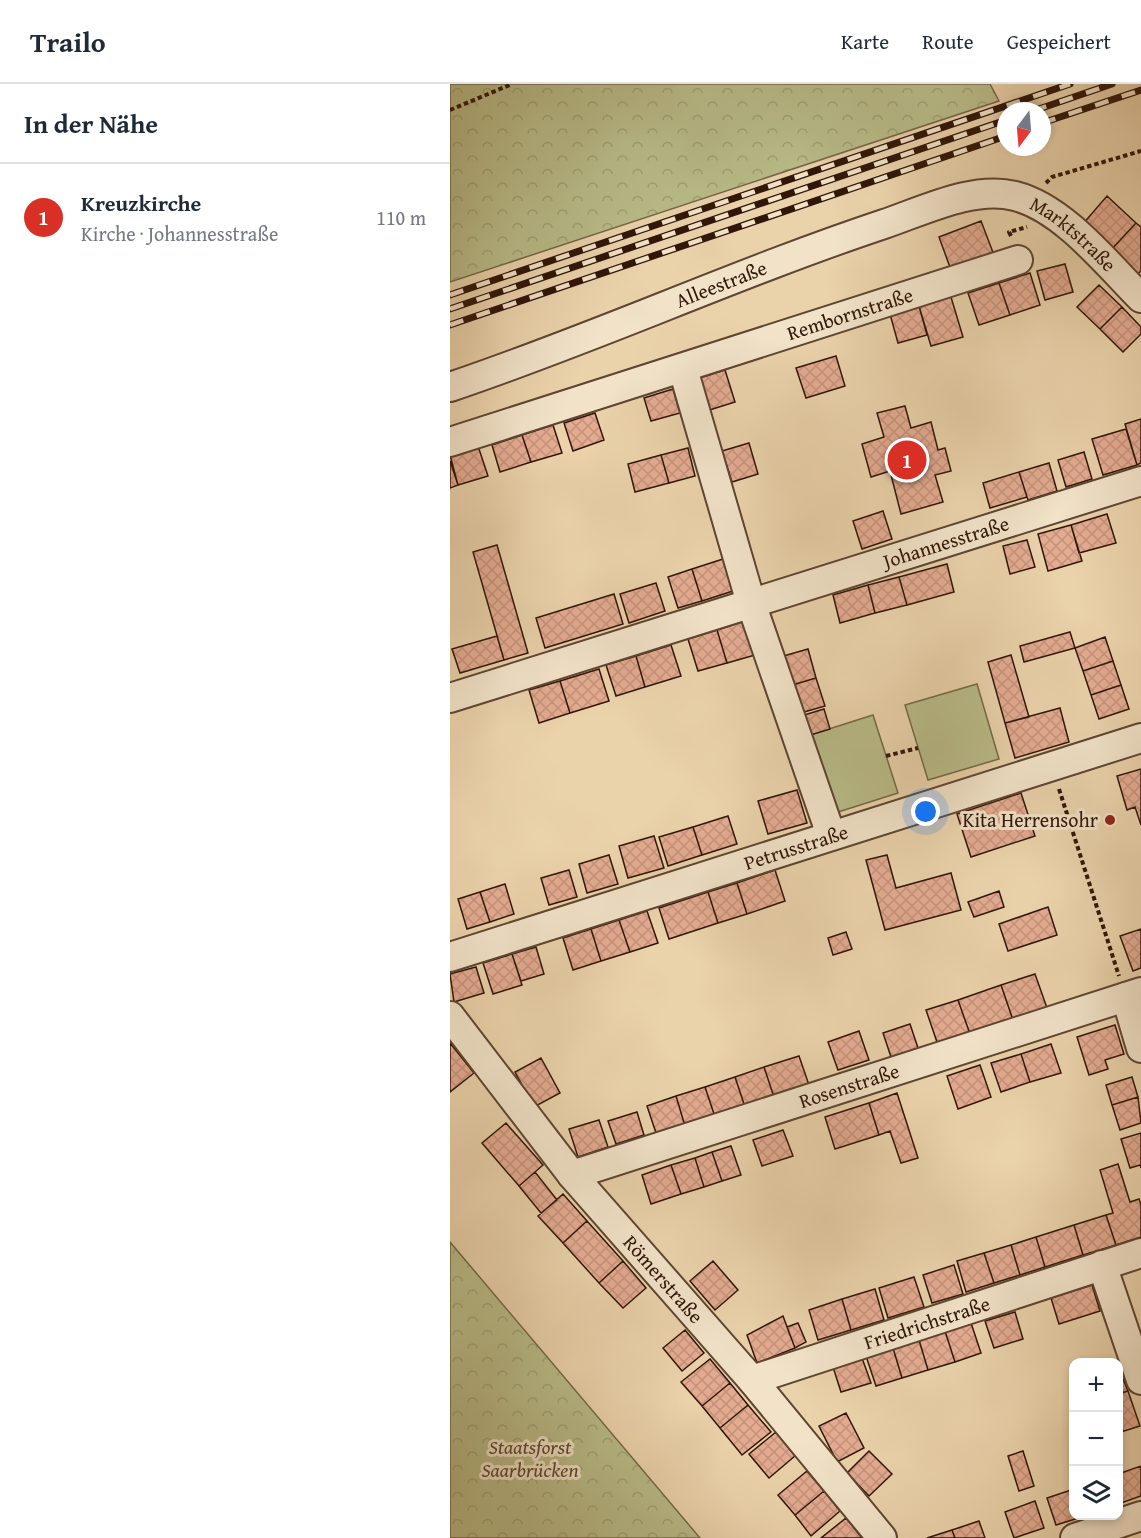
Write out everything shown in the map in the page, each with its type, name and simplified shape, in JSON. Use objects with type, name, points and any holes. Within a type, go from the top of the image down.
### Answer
[{"type":"street","name":"Marktstraße","points":[[994,193],[1015,195],[1034,202],[1059,219],[1141,298]]},
{"type":"street","name":"Alleestraße","points":[[450,387],[834,241],[955,200],[994,193]]},
{"type":"street","name":"Rembornstraße","points":[[450,442],[1018,260]]},
{"type":"street","points":[[683,369],[751,603],[831,835]]},
{"type":"street","name":"Johannesstraße","points":[[450,698],[1141,481]]},
{"type":"street","name":"Petrusstraße","points":[[450,957],[1141,738]]},
{"type":"street","points":[[1133,994],[1141,1048]]},
{"type":"street","name":"Rosenstraße","points":[[572,1175],[1133,994]]},
{"type":"street","name":"Römerstraße","points":[[450,1016],[572,1175],[752,1380],[882,1538]]},
{"type":"street","name":"Friedrichstraße","points":[[752,1380],[1141,1253]]},
{"type":"street","points":[[1102,1265],[1141,1380]]},
{"type":"street","points":[[1075,1538],[1141,1516]]},
{"type":"path","points":[[450,110],[512,84]]},
{"type":"path","points":[[1034,202],[1042,186],[1052,177],[1141,151]]},
{"type":"path","points":[[1018,260],[1009,232],[1059,219]]},
{"type":"path","points":[[886,756],[918,748]]},
{"type":"path","points":[[1051,765],[1133,994]]},
{"type":"green space","points":[[450,84],[990,84],[999,101],[450,282]]},
{"type":"green space","points":[[977,684],[999,759],[928,780],[905,705]]},
{"type":"green space","points":[[873,715],[898,793],[835,813],[810,735]]},
{"type":"green space","name":"Staatsforst Saarbrücken","points":[[450,1242],[700,1538],[450,1538]]},
{"type":"building","points":[[1107,196],[1136,223],[1110,251],[1082,225]]},
{"type":"building","points":[[981,221],[994,255],[951,270],[939,237]]},
{"type":"building","points":[[1136,223],[1141,227],[1141,271],[1137,275],[1110,251]]},
{"type":"building","points":[[1065,264],[1073,292],[1045,300],[1037,271]]},
{"type":"building","points":[[1030,273],[1040,305],[1010,315],[999,283]]},
{"type":"building","points":[[999,283],[1010,315],[979,325],[968,293]]},
{"type":"building","points":[[1099,285],[1122,307],[1100,329],[1077,307]]},
{"type":"building","points":[[951,297],[963,337],[931,346],[919,306]]},
{"type":"building","points":[[919,306],[927,335],[898,343],[890,314]]},
{"type":"building","points":[[1122,307],[1141,327],[1141,334],[1123,352],[1100,329]]},
{"type":"building","points":[[836,356],[845,386],[806,398],[796,368]]},
{"type":"building","points":[[725,370],[735,402],[703,412],[693,380]]},
{"type":"building","points":[[673,389],[680,413],[651,421],[644,398]]},
{"type":"building","points":[[905,406],[911,428],[931,422],[938,450],[945,448],[951,471],[935,475],[943,502],[901,514],[890,471],[871,477],[862,444],[884,437],[877,413]]},
{"type":"building","points":[[595,413],[604,440],[573,451],[564,423]]},
{"type":"building","points":[[1141,419],[1141,463],[1137,465],[1125,424]]},
{"type":"building","points":[[553,425],[562,453],[531,462],[522,435]]},
{"type":"building","points":[[1126,429],[1137,465],[1103,475],[1092,439]]},
{"type":"building","points":[[522,435],[531,462],[500,472],[492,445]]},
{"type":"building","points":[[749,443],[758,474],[732,482],[722,451]]},
{"type":"building","points":[[478,446],[488,476],[458,485],[450,455]]},
{"type":"building","points":[[688,448],[695,476],[669,483],[661,455]]},
{"type":"building","points":[[1084,452],[1092,479],[1066,487],[1058,460]]},
{"type":"building","points":[[661,455],[669,483],[635,492],[628,464]]},
{"type":"building","points":[[450,461],[458,485],[450,488]]},
{"type":"building","points":[[1049,463],[1057,491],[1028,500],[1019,472]]},
{"type":"building","points":[[1019,472],[1027,497],[990,508],[983,483]]},
{"type":"building","points":[[883,511],[892,539],[862,549],[853,521]]},
{"type":"building","points":[[1107,514],[1116,543],[1079,553],[1071,525]]},
{"type":"building","points":[[1071,525],[1082,561],[1048,571],[1038,534]]},
{"type":"building","points":[[1027,540],[1035,567],[1010,574],[1003,546]]},
{"type":"building","points":[[497,545],[528,653],[504,660],[473,552]]},
{"type":"building","points":[[723,559],[733,591],[702,601],[692,569]]},
{"type":"building","points":[[947,564],[954,592],[907,605],[899,577]]},
{"type":"building","points":[[692,569],[702,601],[678,608],[668,577]]},
{"type":"building","points":[[899,577],[907,605],[875,613],[868,585]]},
{"type":"building","points":[[656,583],[665,611],[629,623],[620,594]]},
{"type":"building","points":[[868,585],[875,613],[840,623],[833,595]]},
{"type":"building","points":[[614,594],[623,624],[545,648],[536,618]]},
{"type":"building","points":[[744,621],[755,655],[727,663],[717,630]]},
{"type":"building","points":[[717,630],[727,663],[698,671],[688,639]]},
{"type":"building","points":[[1070,632],[1075,648],[1024,662],[1020,646]]},
{"type":"building","points":[[497,636],[504,660],[460,673],[452,649]]},
{"type":"building","points":[[1105,637],[1113,661],[1083,671],[1075,648]]},
{"type":"building","points":[[671,645],[681,676],[645,687],[636,656]]},
{"type":"building","points":[[808,649],[816,678],[789,686],[780,657]]},
{"type":"building","points":[[1011,655],[1029,717],[1005,723],[988,662]]},
{"type":"building","points":[[636,656],[645,687],[616,696],[606,665]]},
{"type":"building","points":[[1113,661],[1121,685],[1091,695],[1083,671]]},
{"type":"building","points":[[599,669],[609,701],[570,713],[560,681]]},
{"type":"building","points":[[816,678],[825,706],[797,714],[789,686]]},
{"type":"building","points":[[560,681],[570,713],[539,723],[529,690]]},
{"type":"building","points":[[1121,685],[1129,709],[1099,719],[1091,695]]},
{"type":"building","points":[[1060,708],[1069,742],[1015,758],[1005,723]]},
{"type":"building","points":[[824,709],[830,729],[807,736],[801,716]]},
{"type":"building","points":[[1141,769],[1141,825],[1135,807],[1127,810],[1117,776]]},
{"type":"building","points":[[797,790],[807,823],[768,834],[758,801]]},
{"type":"building","points":[[1021,793],[1035,836],[971,857],[957,814]]},
{"type":"building","points":[[728,816],[737,844],[702,855],[693,827]]},
{"type":"building","points":[[693,827],[702,855],[668,866],[659,837]]},
{"type":"building","points":[[654,836],[664,868],[628,878],[619,846]]},
{"type":"building","points":[[609,855],[618,884],[587,893],[579,864]]},
{"type":"building","points":[[887,855],[896,888],[951,873],[961,910],[885,930],[866,860]]},
{"type":"building","points":[[569,870],[577,897],[549,905],[541,878]]},
{"type":"building","points":[[775,870],[785,901],[747,914],[737,883]]},
{"type":"building","points":[[737,883],[747,914],[718,923],[708,892]]},
{"type":"building","points":[[505,884],[514,914],[490,922],[480,892]]},
{"type":"building","points":[[999,891],[1004,907],[974,917],[968,902]]},
{"type":"building","points":[[480,892],[490,922],[467,929],[458,899]]},
{"type":"building","points":[[708,892],[718,923],[669,939],[659,908]]},
{"type":"building","points":[[1048,907],[1057,935],[1008,951],[999,924]]},
{"type":"building","points":[[647,911],[658,943],[630,952],[619,920]]},
{"type":"building","points":[[619,920],[630,952],[601,961],[591,929]]},
{"type":"building","points":[[591,929],[601,961],[573,970],[563,938]]},
{"type":"building","points":[[1141,929],[1141,968],[1133,971],[1120,936]]},
{"type":"building","points":[[846,932],[852,949],[833,955],[828,938]]},
{"type":"building","points":[[536,947],[544,974],[521,981],[512,954]]},
{"type":"building","points":[[512,954],[522,985],[493,994],[483,963]]},
{"type":"building","points":[[476,967],[484,993],[454,1002],[450,974]]},
{"type":"building","points":[[1035,974],[1047,1008],[1013,1020],[1001,985]]},
{"type":"building","points":[[1001,985],[1013,1020],[970,1034],[958,1000]]},
{"type":"building","points":[[958,1000],[970,1034],[938,1045],[926,1010]]},
{"type":"building","points":[[910,1024],[919,1051],[892,1060],[883,1033]]},
{"type":"building","points":[[1115,1025],[1124,1054],[1105,1060],[1108,1069],[1089,1075],[1077,1037]]},
{"type":"building","points":[[859,1031],[869,1060],[838,1070],[828,1042]]},
{"type":"building","points":[[450,1043],[474,1073],[450,1092]]},
{"type":"building","points":[[1051,1044],[1061,1073],[1030,1082],[1021,1054]]},
{"type":"building","points":[[1021,1054],[1030,1082],[1001,1092],[991,1063]]},
{"type":"building","points":[[799,1056],[809,1085],[774,1097],[764,1067]]},
{"type":"building","points":[[541,1058],[560,1093],[534,1107],[515,1072]]},
{"type":"building","points":[[980,1065],[991,1097],[958,1109],[947,1076]]},
{"type":"building","points":[[764,1067],[774,1097],[745,1107],[735,1077]]},
{"type":"building","points":[[735,1077],[745,1107],[715,1117],[705,1087]]},
{"type":"building","points":[[1132,1077],[1138,1097],[1112,1105],[1106,1085]]},
{"type":"building","points":[[705,1087],[715,1117],[685,1126],[676,1096]]},
{"type":"building","points":[[897,1093],[918,1158],[901,1163],[890,1131],[879,1135],[869,1103]]},
{"type":"building","points":[[676,1096],[685,1126],[657,1136],[647,1106]]},
{"type":"building","points":[[1138,1097],[1141,1123],[1120,1130],[1112,1105]]},
{"type":"building","points":[[869,1103],[879,1135],[835,1149],[825,1117]]},
{"type":"building","points":[[637,1112],[644,1135],[616,1144],[608,1121]]},
{"type":"building","points":[[599,1120],[608,1147],[578,1157],[569,1129]]},
{"type":"building","points":[[506,1123],[543,1165],[519,1186],[482,1143]]},
{"type":"building","points":[[783,1130],[793,1156],[762,1166],[753,1140]]},
{"type":"building","points":[[1141,1133],[1141,1168],[1140,1165],[1130,1168],[1121,1139]]},
{"type":"building","points":[[731,1146],[741,1175],[722,1181],[712,1152]]},
{"type":"building","points":[[712,1152],[722,1181],[704,1187],[695,1158]]},
{"type":"building","points":[[695,1158],[704,1187],[681,1194],[671,1165]]},
{"type":"building","points":[[1118,1164],[1130,1202],[1139,1199],[1141,1205],[1141,1237],[1116,1245],[1106,1215],[1113,1213],[1100,1170]]},
{"type":"building","points":[[671,1165],[681,1194],[651,1204],[642,1175]]},
{"type":"building","points":[[535,1172],[557,1200],[541,1213],[519,1186]]},
{"type":"building","points":[[563,1194],[587,1221],[563,1243],[538,1216]]},
{"type":"building","points":[[1106,1215],[1116,1245],[1083,1255],[1074,1225]]},
{"type":"building","points":[[587,1221],[623,1261],[599,1283],[563,1243]]},
{"type":"building","points":[[1074,1225],[1083,1255],[1045,1267],[1036,1237]]},
{"type":"building","points":[[1036,1237],[1045,1267],[1020,1275],[1011,1245]]},
{"type":"building","points":[[1011,1245],[1020,1275],[994,1283],[984,1253]]},
{"type":"building","points":[[984,1253],[994,1283],[966,1292],[957,1261]]},
{"type":"building","points":[[623,1261],[646,1288],[623,1308],[599,1283]]},
{"type":"building","points":[[713,1261],[738,1290],[715,1310],[690,1281]]},
{"type":"building","points":[[954,1265],[963,1294],[932,1303],[923,1275]]},
{"type":"building","points":[[914,1277],[924,1307],[888,1318],[879,1288]]},
{"type":"building","points":[[1092,1285],[1100,1311],[1059,1324],[1051,1298]]},
{"type":"building","points":[[875,1289],[884,1320],[851,1330],[842,1299]]},
{"type":"building","points":[[842,1299],[851,1330],[818,1340],[809,1310]]},
{"type":"building","points":[[1015,1312],[1023,1339],[994,1348],[985,1321]]},
{"type":"building","points":[[783,1316],[795,1348],[757,1363],[747,1335]]},
{"type":"building","points":[[798,1323],[806,1342],[795,1348],[787,1327]]},
{"type":"building","points":[[971,1323],[981,1353],[955,1362],[945,1331]]},
{"type":"building","points":[[685,1330],[704,1353],[682,1371],[663,1348]]},
{"type":"building","points":[[945,1331],[955,1362],[928,1370],[919,1340]]},
{"type":"building","points":[[919,1340],[928,1370],[902,1378],[893,1348]]},
{"type":"building","points":[[893,1348],[902,1378],[876,1386],[866,1356]]},
{"type":"building","points":[[862,1358],[871,1383],[841,1392],[833,1367]]},
{"type":"building","points":[[710,1359],[730,1383],[702,1406],[681,1382]]},
{"type":"building","points":[[1123,1379],[1128,1391],[1123,1392]]},
{"type":"building","points":[[730,1383],[748,1405],[720,1428],[702,1406]]},
{"type":"building","points":[[1128,1391],[1140,1426],[1123,1431],[1123,1412],[1123,1392]]},
{"type":"building","points":[[748,1405],[771,1432],[742,1455],[720,1428]]},
{"type":"building","points":[[846,1413],[864,1448],[837,1462],[819,1426]]},
{"type":"building","points":[[776,1432],[795,1456],[769,1478],[749,1454]]},
{"type":"building","points":[[869,1451],[892,1474],[869,1496],[847,1473]]},
{"type":"building","points":[[1023,1451],[1034,1486],[1019,1491],[1008,1456]]},
{"type":"building","points":[[1141,1466],[1141,1496],[1123,1502],[1123,1472]]},
{"type":"building","points":[[807,1471],[824,1491],[795,1515],[778,1495]]},
{"type":"building","points":[[824,1491],[840,1511],[811,1536],[795,1515]]},
{"type":"building","points":[[1069,1491],[1069,1520],[1072,1520],[1056,1525],[1047,1498]]},
{"type":"building","points":[[1035,1501],[1044,1528],[1014,1538],[1005,1512]]},
{"type":"building","points":[[846,1518],[862,1538],[821,1538]]},
{"type":"building","points":[[979,1521],[985,1538],[955,1538],[952,1530]]},
{"type":"building","points":[[952,1530],[955,1538],[927,1538]]},
{"type":"railway","points":[[450,295],[1070,84]]},
{"type":"railway","points":[[1051,105],[1112,84]]},
{"type":"railway","points":[[1051,120],[1141,90]]},
{"type":"railway","points":[[450,309],[997,123]]},
{"type":"railway","points":[[450,325],[997,139]]},
{"type":"place","name":"Kreuzkirche","points":[[907,460]]},
{"type":"place","name":"Kita Herrensohr","points":[[1110,820]]}]
